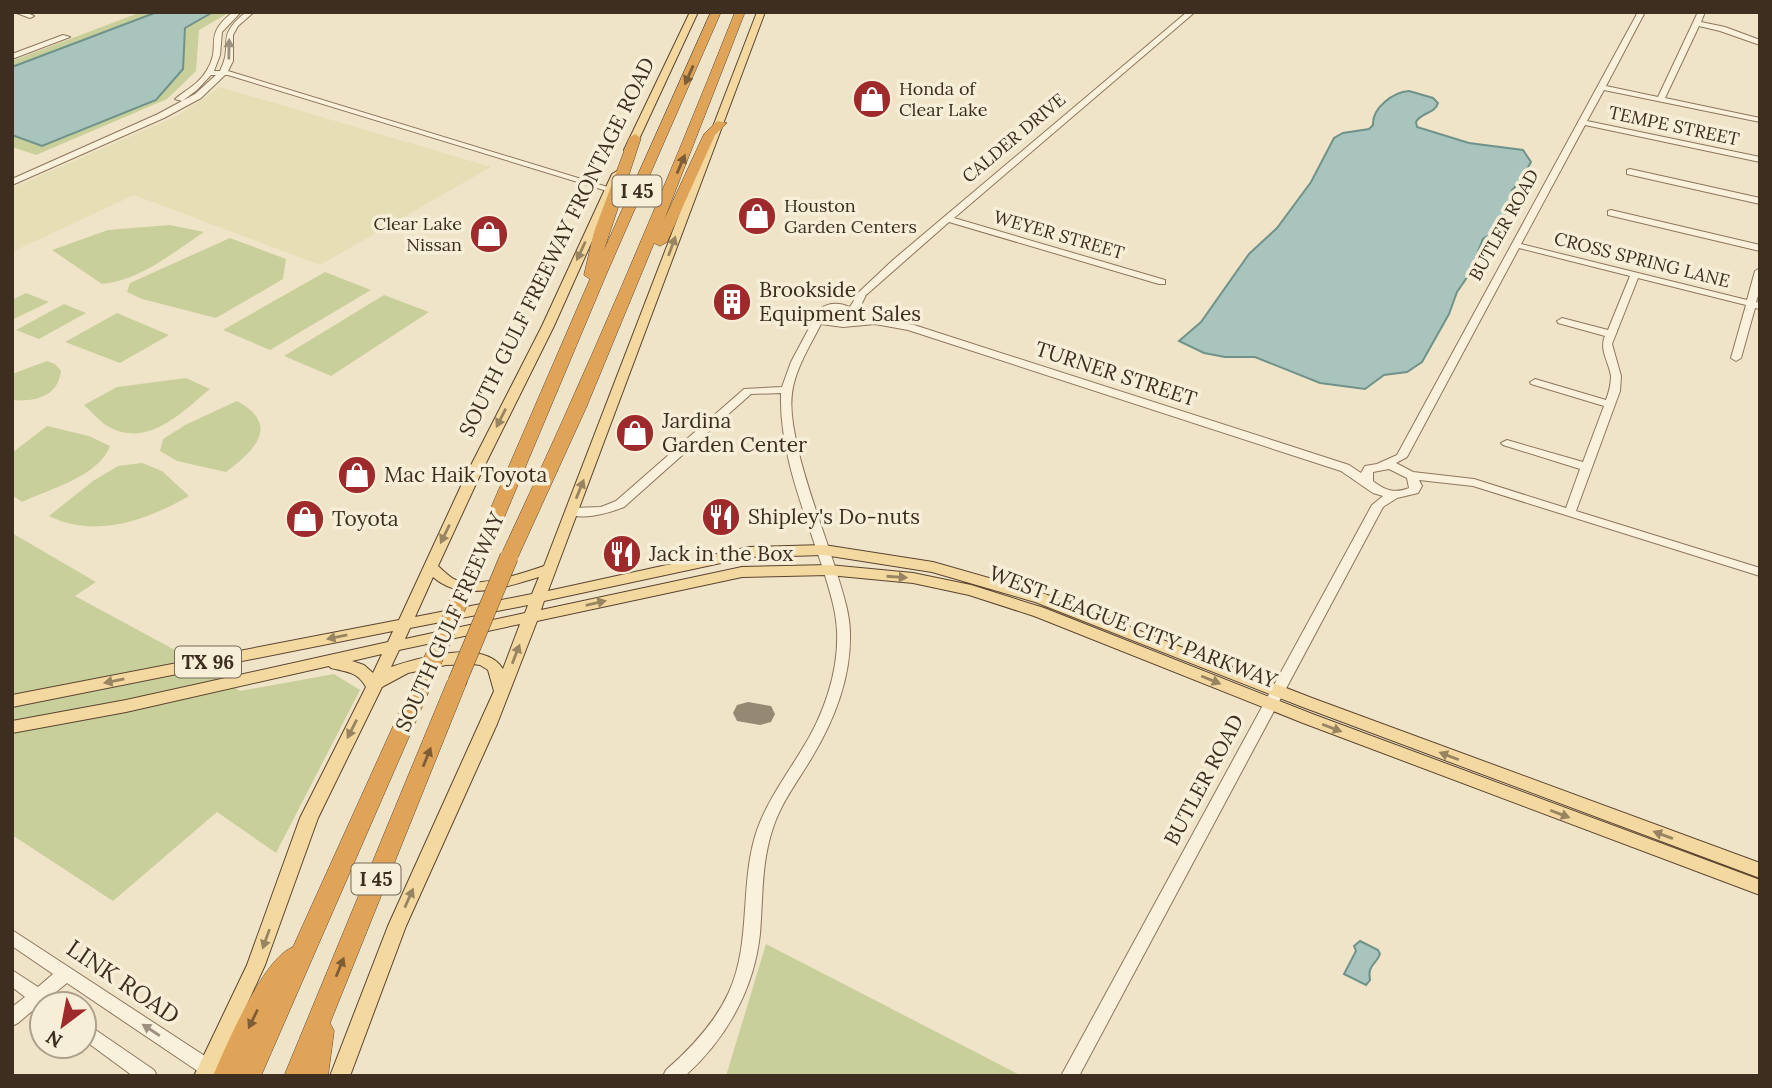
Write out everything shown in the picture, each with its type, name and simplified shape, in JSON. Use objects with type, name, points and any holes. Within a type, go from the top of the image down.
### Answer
[{"type":"highway","name":"SOUTH GULF FREEWAY","points":[[248,1076],[476,563],[716,12]]},
{"type":"highway","name":"SOUTH GULF FREEWAY","points":[[296,1076],[509,557],[563,439],[680,166],[740,12]]},
{"type":"highway","points":[[563,439],[593,391],[710,134],[721,123]]},
{"type":"highway","points":[[559,369],[558,347],[590,278],[601,232],[635,138]]},
{"type":"highway","points":[[213,1073],[268,988],[307,944]]},
{"type":"highway","points":[[315,1076],[328,998]]},
{"type":"main road","name":"SOUTH GULF FREEWAY FRONTAGE ROAD","points":[[213,1073],[257,965],[309,818],[548,326],[694,12]]},
{"type":"main road","points":[[340,1076],[397,926],[502,691],[616,398],[689,198],[721,123],[761,12]]},
{"type":"main road","name":"WEST LEAGUE CITY PARKWAY","points":[[12,701],[537,598],[749,552],[824,550],[933,566],[997,583],[1272,697]]},
{"type":"main road","points":[[430,566],[449,583],[458,586],[513,580],[548,569]]},
{"type":"main road","name":"WEST LEAGUE CITY PARKWAY","points":[[12,727],[126,706],[741,572],[830,570],[913,578],[971,590],[1039,612],[1722,866],[1760,888]]},
{"type":"main road","points":[[317,663],[347,664],[363,670],[374,686],[397,670],[455,658],[482,659],[491,663],[499,675],[502,691]]},
{"type":"main road","name":"WEST LEAGUE CITY PARKWAY","points":[[1722,866],[1760,871]]},
{"type":"street","points":[[17,12],[30,16]]},
{"type":"street","points":[[12,174],[185,95],[209,73],[215,62],[215,36],[222,25],[239,12]]},
{"type":"street","points":[[12,182],[179,108],[198,96],[223,73],[229,61],[229,35],[234,25],[251,12]]},
{"type":"street","name":"CALDER DRIVE","points":[[819,318],[823,309],[862,294],[1192,12]]},
{"type":"street","name":"BUTLER ROAD","points":[[1401,457],[1642,12]]},
{"type":"street","points":[[1661,99],[1702,12]]},
{"type":"street","points":[[1696,23],[1760,43]]},
{"type":"street","points":[[12,57],[66,37]]},
{"type":"street","points":[[209,73],[223,73],[610,189]]},
{"type":"street","points":[[1601,87],[1760,120]]},
{"type":"street","name":"TEMPE STREET","points":[[1582,122],[1760,160]]},
{"type":"street","points":[[1630,172],[1760,201]]},
{"type":"street","points":[[1611,213],[1760,248]]},
{"type":"street","name":"WEYER STREET","points":[[948,219],[1162,282]]},
{"type":"street","name":"CROSS SPRING LANE","points":[[1516,245],[1755,305]]},
{"type":"street","points":[[1736,358],[1755,305],[1760,271]]},
{"type":"street","points":[[1570,512],[1617,382],[1608,354],[1610,334],[1635,275]]},
{"type":"street","name":"CALDER DRIVE","points":[[848,318],[862,294]]},
{"type":"street","points":[[833,306],[845,307],[848,318]]},
{"type":"street","points":[[672,1076],[705,1045],[740,991],[749,963],[753,877],[765,827],[777,800],[819,732],[833,698],[842,664],[844,634],[840,601],[788,433],[787,390],[798,358],[819,318],[826,323],[848,318]]},
{"type":"street","points":[[809,340],[848,318]]},
{"type":"street","name":"TURNER STREET","points":[[848,318],[910,327],[1345,468],[1394,495]]},
{"type":"street","points":[[1562,321],[1610,334]]},
{"type":"street","points":[[1535,382],[1610,404]]},
{"type":"street","points":[[571,512],[602,512],[620,503],[748,391],[787,390]]},
{"type":"street","points":[[1507,443],[1587,467]]},
{"type":"street","points":[[1378,505],[1369,479],[1382,465],[1401,457],[1412,478]]},
{"type":"street","points":[[1382,465],[1412,478],[1474,483],[1760,572]]},
{"type":"street","name":"BUTLER ROAD","points":[[1070,1076],[1272,697],[1378,505],[1394,495],[1409,493],[1412,478]]},
{"type":"street","name":"LINK ROAD","points":[[12,936],[213,1073]]},
{"type":"street","points":[[51,990],[65,974]]},
{"type":"street","points":[[12,977],[30,990]]},
{"type":"street","points":[[12,1018],[28,1009]]},
{"type":"street","points":[[98,1040],[148,1076]]},
{"type":"shaded area","points":[[220,87],[491,167],[320,265],[134,195],[12,252],[12,188],[177,116]]},
{"type":"green space","points":[[141,12],[230,12],[199,30],[196,71],[167,99],[36,155],[12,147],[12,61]]},
{"type":"green space","points":[[170,225],[204,232],[143,271],[102,284],[52,250],[108,230]]},
{"type":"green space","points":[[230,238],[286,259],[283,279],[216,318],[142,299],[127,292],[130,283]]},
{"type":"green space","points":[[325,272],[371,290],[270,350],[223,330]]},
{"type":"green space","points":[[26,293],[49,302],[12,320],[12,300]]},
{"type":"green space","points":[[384,295],[429,312],[331,376],[284,356]]},
{"type":"green space","points":[[64,304],[86,313],[39,339],[16,330]]},
{"type":"green space","points":[[117,313],[169,335],[120,363],[65,342]]},
{"type":"green space","points":[[47,361],[55,364],[61,371],[55,387],[36,399],[12,400],[12,374]]},
{"type":"green space","points":[[186,378],[210,389],[176,417],[150,431],[123,432],[109,427],[84,405],[117,387]]},
{"type":"green space","points":[[237,401],[258,419],[261,428],[254,446],[226,472],[177,461],[160,451],[163,439],[187,424]]},
{"type":"green space","points":[[47,426],[89,436],[110,446],[96,466],[85,473],[22,502],[12,495],[12,453]]},
{"type":"green space","points":[[142,463],[162,471],[189,496],[139,519],[121,524],[85,526],[49,516],[93,481],[118,466]]},
{"type":"green space","points":[[12,533],[96,582],[75,596],[186,656],[240,691],[334,674],[360,690],[276,853],[217,812],[113,901],[12,835]]},
{"type":"green space","points":[[766,944],[1022,1076],[726,1076]]},
{"type":"water","points":[[157,12],[213,12],[185,28],[183,69],[156,100],[42,146],[12,135],[12,67]]},
{"type":"water","points":[[1409,91],[1433,98],[1438,103],[1434,109],[1418,119],[1417,127],[1469,143],[1523,150],[1531,162],[1512,190],[1509,207],[1494,232],[1483,239],[1468,276],[1457,292],[1449,314],[1422,362],[1407,372],[1384,375],[1365,389],[1320,383],[1255,357],[1225,357],[1204,353],[1179,341],[1201,322],[1249,254],[1277,228],[1311,182],[1334,138],[1343,133],[1369,129],[1376,113],[1385,102],[1396,94]]},
{"type":"water","points":[[1360,941],[1378,950],[1380,954],[1371,968],[1370,980],[1366,985],[1344,974],[1356,951],[1354,946]]},
{"type":"taxiway","points":[[748,713],[760,714]]},
{"type":"place","name":"Honda of Clear Lake","points":[[872,99]]},
{"type":"place","name":"Houston Garden Centers","points":[[757,216]]},
{"type":"place","name":"Clear Lake Nissan","points":[[489,234]]},
{"type":"place","name":"Brookside Equipment Sales","points":[[732,302]]},
{"type":"place","name":"Jardina Garden Center","points":[[635,433]]},
{"type":"place","name":"Mac Haik Toyota","points":[[357,475]]},
{"type":"place","name":"Shipley's Do-nuts","points":[[721,517]]},
{"type":"place","name":"Toyota","points":[[305,519]]},
{"type":"place","name":"Jack in the Box","points":[[622,554]]}]
